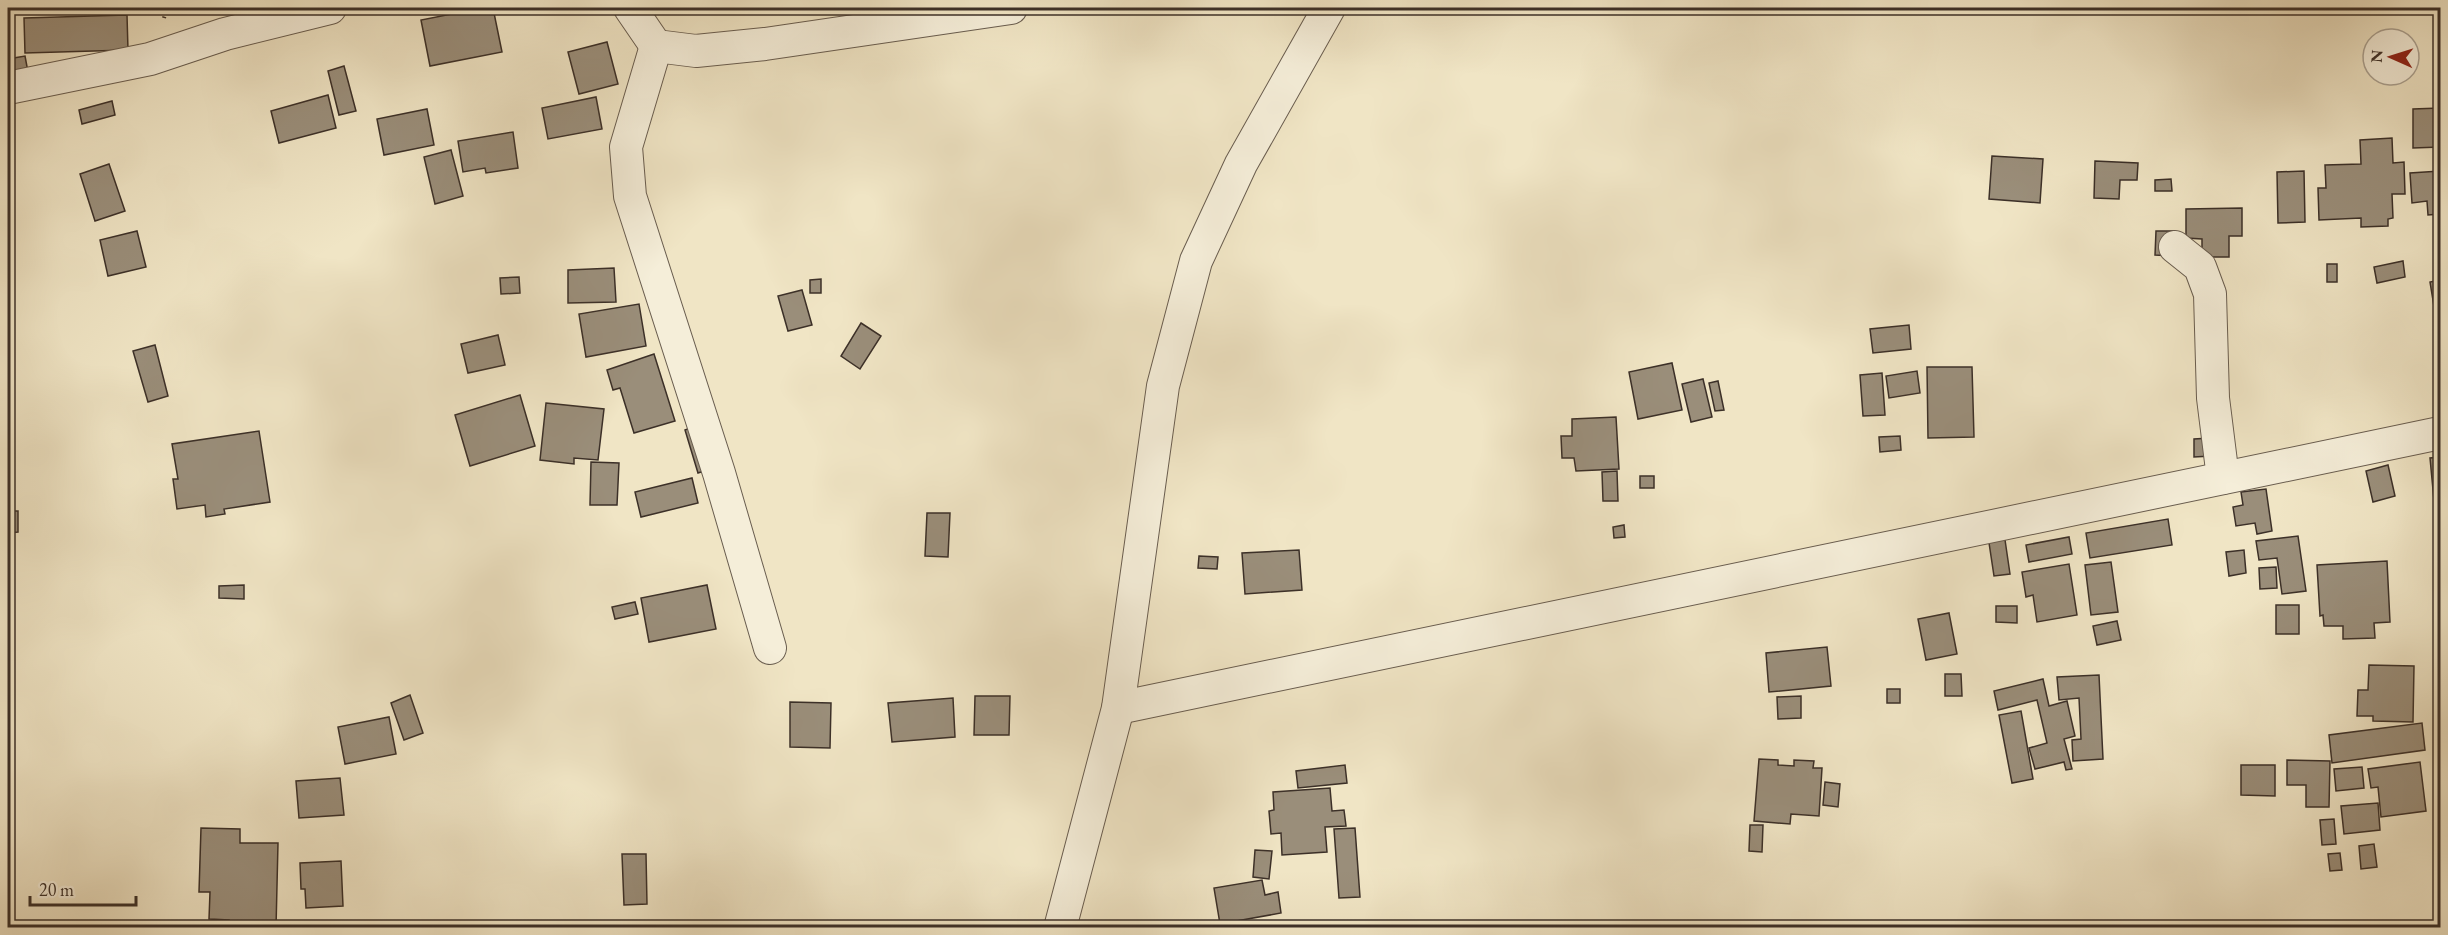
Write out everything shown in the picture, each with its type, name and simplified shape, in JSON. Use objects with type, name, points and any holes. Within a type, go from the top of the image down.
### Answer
[{"type":"street","points":[[8,88],[150,59],[225,34],[330,8]]},
{"type":"street","points":[[630,8],[656,46],[696,51],[765,44],[1011,8]]},
{"type":"street","points":[[1060,927],[1118,708],[1163,386],[1196,261],[1240,164],[1329,8]]},
{"type":"street","points":[[656,46],[626,147],[630,196],[719,473],[770,648]]},
{"type":"street","points":[[2175,247],[2200,267],[2210,294],[2213,398],[2223,478]]},
{"type":"street","points":[[1118,708],[2440,433]]},
{"type":"building","points":[[482,8],[493,8],[502,52],[430,66],[421,20]]},
{"type":"building","points":[[127,15],[128,50],[25,53],[24,18]]},
{"type":"building","points":[[607,42],[618,84],[579,94],[568,52]]},
{"type":"building","points":[[25,56],[28,72],[8,76],[8,59]]},
{"type":"building","points":[[344,66],[356,111],[339,115],[328,71]]},
{"type":"building","points":[[328,95],[336,128],[279,143],[271,111]]},
{"type":"building","points":[[596,97],[602,129],[548,139],[542,108]]},
{"type":"building","points":[[112,101],[115,115],[82,124],[79,110]]},
{"type":"building","points":[[2440,108],[2440,147],[2413,148],[2413,109]]},
{"type":"building","points":[[427,109],[434,145],[384,155],[377,119]]},
{"type":"building","points":[[513,132],[518,168],[486,173],[485,168],[463,172],[458,141]]},
{"type":"building","points":[[2392,138],[2393,163],[2404,162],[2405,194],[2392,194],[2393,218],[2388,219],[2388,226],[2361,227],[2361,218],[2319,220],[2318,188],[2326,188],[2325,165],[2361,164],[2360,140]]},
{"type":"building","points":[[451,150],[463,196],[435,204],[424,157]]},
{"type":"building","points":[[1992,156],[2043,159],[2040,203],[1989,199]]},
{"type":"building","points":[[2095,161],[2138,163],[2137,180],[2120,180],[2119,199],[2094,198]]},
{"type":"building","points":[[109,164],[125,211],[95,221],[80,174]]},
{"type":"building","points":[[2304,171],[2305,222],[2278,223],[2277,172]]},
{"type":"building","points":[[2440,171],[2440,214],[2428,215],[2427,201],[2412,203],[2410,173]]},
{"type":"building","points":[[2171,179],[2172,191],[2155,191],[2155,180]]},
{"type":"building","points":[[2242,208],[2242,236],[2229,236],[2229,257],[2202,257],[2202,239],[2186,238],[2186,209]]},
{"type":"building","points":[[137,231],[146,267],[108,276],[100,240]]},
{"type":"building","points":[[2156,231],[2174,231],[2173,256],[2155,255]]},
{"type":"building","points":[[2403,261],[2405,277],[2377,283],[2374,267]]},
{"type":"building","points":[[2327,264],[2337,264],[2337,282],[2327,282]]},
{"type":"building","points":[[614,268],[616,302],[568,303],[568,270]]},
{"type":"building","points":[[519,277],[520,293],[501,294],[500,278]]},
{"type":"building","points":[[821,279],[821,293],[810,293],[810,280]]},
{"type":"building","points":[[2440,280],[2440,343],[2430,282]]},
{"type":"building","points":[[802,290],[812,325],[788,331],[778,296]]},
{"type":"building","points":[[639,304],[646,346],[586,357],[579,314]]},
{"type":"building","points":[[861,323],[881,336],[860,369],[841,356]]},
{"type":"building","points":[[1909,325],[1911,349],[1873,353],[1870,329]]},
{"type":"building","points":[[498,335],[505,365],[468,373],[461,344]]},
{"type":"building","points":[[155,345],[168,396],[148,402],[133,351]]},
{"type":"building","points":[[654,354],[675,421],[634,433],[620,388],[613,390],[607,370]]},
{"type":"building","points":[[1672,363],[1682,410],[1638,419],[1629,372]]},
{"type":"building","points":[[1927,367],[1972,367],[1974,437],[1928,438]]},
{"type":"building","points":[[1917,371],[1920,393],[1889,398],[1886,376]]},
{"type":"building","points":[[1882,373],[1885,415],[1863,416],[1860,375]]},
{"type":"building","points":[[1703,379],[1712,417],[1691,422],[1682,384]]},
{"type":"building","points":[[1718,381],[1724,410],[1715,411],[1709,383]]},
{"type":"building","points":[[520,395],[535,446],[470,466],[455,415]]},
{"type":"building","points":[[546,403],[604,409],[598,460],[574,458],[574,464],[540,460]]},
{"type":"building","points":[[1616,417],[1619,469],[1576,471],[1574,458],[1562,458],[1561,436],[1572,436],[1572,419]]},
{"type":"building","points":[[699,425],[713,468],[698,473],[685,430]]},
{"type":"building","points":[[259,431],[270,502],[224,509],[225,514],[206,517],[205,505],[177,509],[173,479],[178,479],[172,444]]},
{"type":"building","points":[[1900,436],[1901,450],[1880,452],[1879,437]]},
{"type":"building","points":[[2210,438],[2211,456],[2194,457],[2194,439]]},
{"type":"building","points":[[2440,457],[2440,564],[2430,458]]},
{"type":"building","points":[[591,462],[619,463],[617,505],[590,505]]},
{"type":"building","points":[[2388,465],[2395,496],[2373,502],[2366,471]]},
{"type":"building","points":[[1617,471],[1618,501],[1603,501],[1602,472]]},
{"type":"building","points":[[1640,476],[1654,476],[1654,488],[1640,488]]},
{"type":"building","points":[[692,478],[698,503],[641,517],[635,492]]},
{"type":"building","points":[[2266,489],[2272,531],[2257,534],[2255,523],[2236,526],[2233,507],[2243,505],[2241,492]]},
{"type":"building","points":[[8,511],[18,511],[18,532],[8,533]]},
{"type":"building","points":[[927,513],[950,513],[948,557],[925,556]]},
{"type":"building","points":[[2168,519],[2172,545],[2090,558],[2086,533]]},
{"type":"building","points":[[1624,525],[1625,537],[1614,538],[1613,527]]},
{"type":"building","points":[[2004,533],[2010,574],[1994,576],[1988,536]]},
{"type":"building","points":[[2298,536],[2306,591],[2282,594],[2277,558],[2259,560],[2256,541]]},
{"type":"building","points":[[2069,537],[2072,554],[2029,562],[2026,545]]},
{"type":"building","points":[[1299,550],[1302,590],[1245,594],[1242,553]]},
{"type":"building","points":[[2244,550],[2246,573],[2229,576],[2226,552]]},
{"type":"building","points":[[1199,556],[1218,557],[1217,569],[1198,568]]},
{"type":"building","points":[[2387,561],[2390,622],[2374,623],[2375,638],[2343,639],[2343,626],[2324,626],[2323,615],[2320,616],[2317,565]]},
{"type":"building","points":[[2111,562],[2118,612],[2091,615],[2085,565]]},
{"type":"building","points":[[2069,564],[2077,615],[2037,622],[2033,595],[2026,597],[2022,572]]},
{"type":"building","points":[[2276,567],[2277,588],[2260,589],[2259,568]]},
{"type":"building","points":[[244,585],[244,599],[219,598],[219,586]]},
{"type":"building","points":[[707,585],[716,629],[649,642],[641,598]]},
{"type":"building","points":[[635,602],[638,614],[615,619],[612,607]]},
{"type":"building","points":[[2276,605],[2299,605],[2299,634],[2276,634]]},
{"type":"building","points":[[1996,606],[2017,606],[2017,623],[1996,622]]},
{"type":"building","points":[[1949,613],[1957,654],[1926,660],[1918,619]]},
{"type":"building","points":[[2117,621],[2121,640],[2097,645],[2093,626]]},
{"type":"building","points":[[1827,647],[1831,686],[1769,692],[1766,653]]},
{"type":"building","points":[[2369,665],[2414,666],[2413,722],[2373,721],[2373,716],[2357,716],[2358,690],[2368,690]]},
{"type":"building","points":[[1945,674],[1961,674],[1962,696],[1945,696]]},
{"type":"building","points":[[2099,675],[2103,759],[2073,761],[2072,740],[2081,739],[2079,698],[2059,700],[2057,677]]},
{"type":"building","points":[[2043,679],[2049,706],[2067,701],[2075,736],[2064,739],[2072,769],[2066,770],[2064,762],[2035,769],[2029,748],[2047,743],[2037,700],[1998,710],[1994,691]]},
{"type":"building","points":[[1887,689],[1900,689],[1900,703],[1887,703]]},
{"type":"building","points":[[410,695],[423,733],[404,740],[391,703]]},
{"type":"building","points":[[975,696],[1010,696],[1009,735],[974,735]]},
{"type":"building","points":[[1801,696],[1801,718],[1778,719],[1777,697]]},
{"type":"building","points":[[953,698],[955,737],[892,742],[888,703]]},
{"type":"building","points":[[790,702],[831,703],[830,748],[790,747]]},
{"type":"building","points":[[2021,711],[2033,779],[2012,783],[1999,715]]},
{"type":"building","points":[[389,717],[396,754],[345,764],[338,727]]},
{"type":"building","points":[[2422,723],[2425,750],[2332,763],[2329,735]]},
{"type":"building","points":[[1759,759],[1778,760],[1778,765],[1794,766],[1794,760],[1814,761],[1813,768],[1822,768],[1819,816],[1791,814],[1790,824],[1754,821]]},
{"type":"building","points":[[2287,760],[2330,761],[2329,807],[2306,807],[2306,785],[2287,785]]},
{"type":"building","points":[[2420,762],[2426,811],[2381,817],[2378,787],[2371,788],[2368,769]]},
{"type":"building","points":[[1345,765],[1347,783],[1298,788],[1296,771]]},
{"type":"building","points":[[2241,765],[2275,765],[2275,796],[2241,795]]},
{"type":"building","points":[[2362,767],[2364,788],[2336,791],[2334,769]]},
{"type":"building","points":[[340,778],[344,815],[299,818],[296,781]]},
{"type":"building","points":[[1825,782],[1840,784],[1838,807],[1823,805]]},
{"type":"building","points":[[1330,788],[1332,811],[1344,810],[1346,826],[1325,827],[1327,852],[1282,855],[1281,833],[1271,834],[1269,811],[1274,810],[1273,792]]},
{"type":"building","points":[[2378,803],[2380,830],[2344,834],[2341,806]]},
{"type":"building","points":[[2334,819],[2336,844],[2322,845],[2320,820]]},
{"type":"building","points":[[1750,825],[1763,825],[1762,852],[1749,851]]},
{"type":"building","points":[[201,828],[240,829],[240,843],[278,843],[276,928],[228,928],[229,920],[209,919],[210,892],[199,892]]},
{"type":"building","points":[[1355,828],[1360,897],[1339,898],[1334,829]]},
{"type":"building","points":[[2374,844],[2377,867],[2361,869],[2359,846]]},
{"type":"building","points":[[1255,850],[1272,851],[1269,879],[1253,877]]},
{"type":"building","points":[[2340,853],[2342,870],[2330,871],[2328,854]]},
{"type":"building","points":[[622,854],[646,854],[647,904],[624,905]]},
{"type":"building","points":[[341,861],[343,906],[306,908],[305,889],[301,889],[300,863]]},
{"type":"building","points":[[1262,880],[1265,895],[1278,892],[1281,913],[1220,924],[1214,888]]}]
